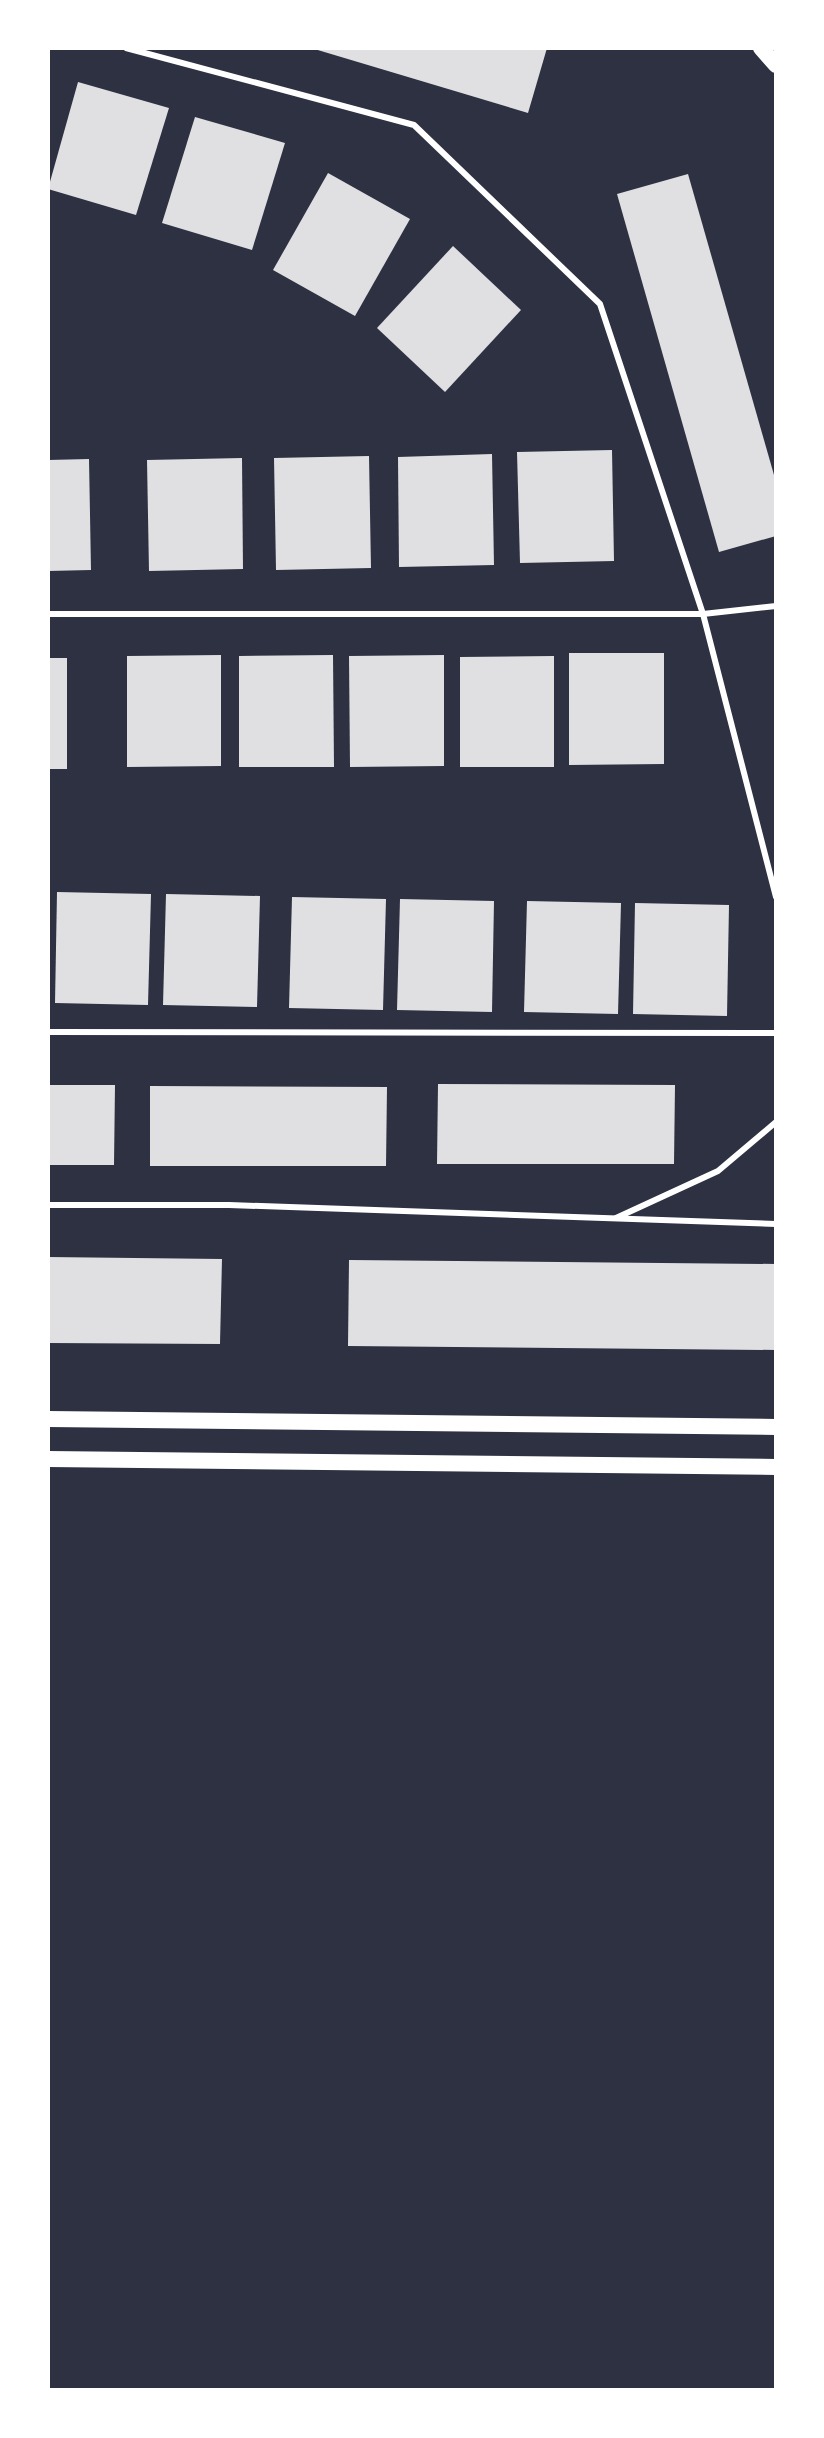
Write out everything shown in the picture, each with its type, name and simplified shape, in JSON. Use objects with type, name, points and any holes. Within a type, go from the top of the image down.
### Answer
[{"type":"main road","points":[[761,48],[776,65]]},
{"type":"main road","points":[[48,1419],[776,1427]]},
{"type":"main road","points":[[48,1459],[776,1467]]},
{"type":"lane","points":[[126,48],[414,125],[600,304],[703,614],[776,897]]},
{"type":"lane","points":[[48,614],[703,614],[776,606]]},
{"type":"lane","points":[[48,1032],[776,1033]]},
{"type":"lane","points":[[614,1218],[718,1171],[776,1122]]},
{"type":"lane","points":[[48,1205],[229,1205],[776,1224]]},
{"type":"building","points":[[311,48],[547,48],[528,113]]},
{"type":"building","points":[[78,82],[169,108],[136,215],[48,189]]},
{"type":"building","points":[[195,117],[285,143],[252,250],[162,223]]},
{"type":"building","points":[[328,173],[410,219],[355,316],[273,270]]},
{"type":"building","points":[[688,174],[776,482],[776,536],[719,552],[617,194]]},
{"type":"building","points":[[453,246],[521,310],[445,392],[377,328]]},
{"type":"building","points":[[612,450],[614,561],[520,563],[517,452]]},
{"type":"building","points":[[492,454],[494,565],[399,567],[398,457]]},
{"type":"building","points":[[369,456],[371,568],[276,570],[274,458]]},
{"type":"building","points":[[242,458],[243,569],[149,571],[147,460]]},
{"type":"building","points":[[89,459],[91,570],[48,571],[48,460]]},
{"type":"building","points":[[569,653],[664,653],[664,764],[569,765]]},
{"type":"building","points":[[221,655],[221,766],[127,767],[127,656]]},
{"type":"building","points":[[333,655],[334,767],[239,767],[239,656]]},
{"type":"building","points":[[444,655],[444,766],[350,767],[349,656]]},
{"type":"building","points":[[554,656],[554,767],[460,767],[460,657]]},
{"type":"building","points":[[48,658],[67,658],[67,769],[48,769]]},
{"type":"building","points":[[57,892],[151,894],[148,1005],[55,1003]]},
{"type":"building","points":[[166,894],[260,896],[257,1007],[163,1005]]},
{"type":"building","points":[[292,897],[386,899],[383,1010],[289,1008]]},
{"type":"building","points":[[400,899],[494,901],[492,1012],[397,1010]]},
{"type":"building","points":[[527,901],[621,903],[618,1014],[524,1012]]},
{"type":"building","points":[[635,903],[729,905],[727,1016],[633,1014]]},
{"type":"building","points":[[438,1084],[675,1085],[674,1164],[437,1164]]},
{"type":"building","points":[[48,1085],[115,1085],[114,1165],[48,1165]]},
{"type":"building","points":[[150,1086],[387,1087],[386,1166],[150,1166]]},
{"type":"building","points":[[48,1257],[222,1259],[220,1344],[48,1343]]},
{"type":"building","points":[[349,1260],[776,1264],[776,1350],[348,1346]]}]
